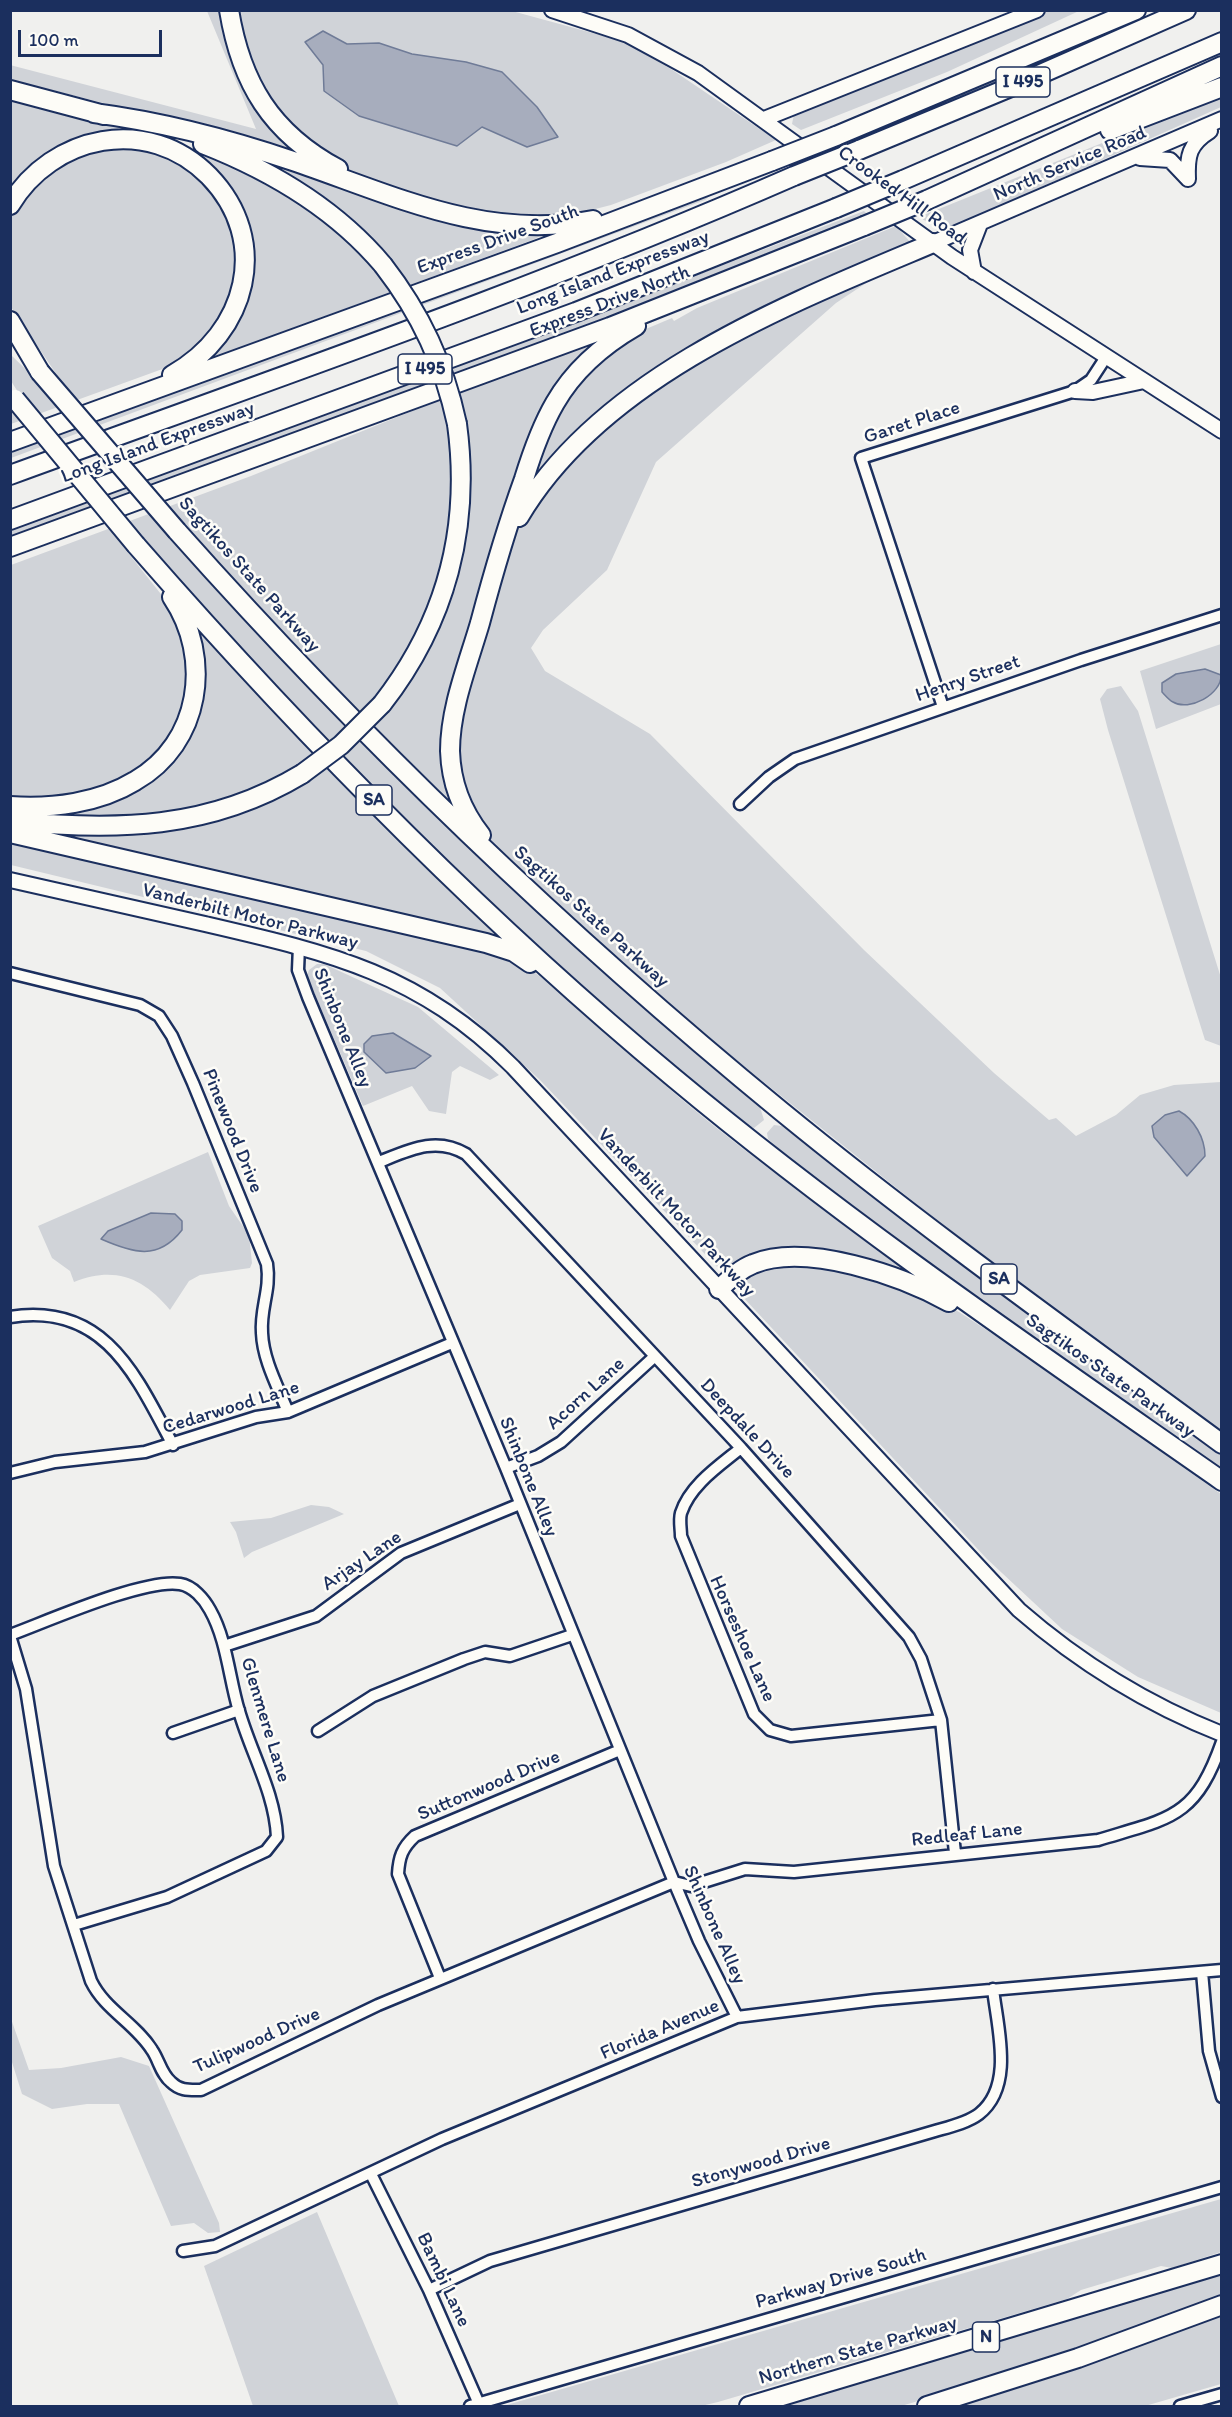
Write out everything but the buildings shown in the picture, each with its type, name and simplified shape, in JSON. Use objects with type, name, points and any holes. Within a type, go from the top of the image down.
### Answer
[{"type":"highway","points":[[229,10],[247,77],[263,105],[285,131],[310,152],[343,171],[430,208]]},
{"type":"highway","points":[[997,71],[1073,26],[1107,10]]},
{"type":"highway","points":[[997,71],[1136,10]]},
{"type":"highway","name":"Long Island Expressway","points":[[10,475],[691,221],[1018,84],[1186,10]]},
{"type":"highway","name":"Long Island Expressway","points":[[10,520],[566,316],[903,180],[1221,42]]},
{"type":"highway","points":[[1017,160],[1221,66]]},
{"type":"highway","name":"Express Drive South","points":[[10,442],[673,199],[997,71]]},
{"type":"highway","points":[[1017,160],[1107,131],[1221,87]]},
{"type":"highway","points":[[10,90],[194,141],[259,168],[332,215],[384,265],[412,305],[430,338],[446,380],[457,424],[462,498],[457,542],[450,575],[423,641],[405,672],[382,704],[341,745],[302,774],[246,802],[178,821],[101,826],[10,821]]},
{"type":"highway","points":[[94,113],[155,121],[221,138],[430,208],[480,222],[548,226],[598,219],[673,199]]},
{"type":"highway","points":[[10,205],[30,178],[56,157],[93,142],[120,139],[150,143],[179,155],[208,175],[226,199],[238,225],[244,267],[240,295],[230,321],[214,344],[191,364],[129,399]]},
{"type":"highway","name":"Express Drive North","points":[[10,547],[710,288],[927,200],[1017,160]]},
{"type":"highway","points":[[499,556],[520,515],[547,475],[584,434],[615,408],[687,361],[758,322],[822,291],[933,243]]},
{"type":"highway","points":[[513,876],[467,813],[454,782],[451,761],[454,717],[499,556],[534,448],[554,404],[572,378],[595,354],[621,335],[710,288]]},
{"type":"highway","points":[[10,321],[40,372]]},
{"type":"highway","name":"Sagtikos State Parkway","points":[[10,336],[177,531],[357,724],[513,876],[658,1008],[828,1149],[1221,1444]]},
{"type":"highway","name":"Sagtikos State Parkway","points":[[12,396],[136,544],[257,678],[402,829],[509,932],[628,1039],[837,1209],[1221,1481]]},
{"type":"highway","points":[[10,807],[44,807],[72,803],[124,788],[159,763],[186,724],[196,689],[193,642],[180,610],[136,544]]},
{"type":"highway","points":[[10,833],[506,949],[522,957],[575,1003],[628,1039]]},
{"type":"highway","points":[[719,1289],[745,1268],[772,1259],[818,1260],[873,1270],[932,1293],[1011,1343],[1069,1374]]},
{"type":"highway","name":"Northern State Parkway","points":[[748,2406],[1221,2264]]},
{"type":"highway","points":[[927,2406],[1078,2358],[1221,2305]]},
{"type":"main road","name":"Crooked Hill Road","points":[[552,10],[603,26],[648,44],[698,73],[974,272],[1221,431]]},
{"type":"main road","points":[[764,119],[1037,10]]},
{"type":"main road","points":[[1132,158],[1166,159],[1177,166],[1188,179],[1188,157],[1192,145],[1221,121]]},
{"type":"main road","name":"North Service Road","points":[[933,243],[1221,121]]},
{"type":"main road","points":[[974,272],[970,250],[980,224]]},
{"type":"main road","points":[[1075,391],[1092,392],[1144,381]]},
{"type":"main road","name":"Vanderbilt Motor Parkway","points":[[10,880],[299,946],[343,959],[388,977],[432,1001],[477,1033],[513,1067],[1019,1610],[1068,1651],[1115,1683],[1167,1711],[1221,1734]]},
{"type":"street","name":"Garet Place","points":[[943,707],[861,458],[1075,391],[1091,380],[1106,357]]},
{"type":"street","name":"Henry Street","points":[[740,804],[769,777],[795,759],[943,707],[1221,615]]},
{"type":"street","name":"Shinbone Alley","points":[[299,946],[300,976],[506,1468],[674,1882],[699,1941],[737,2017]]},
{"type":"street","name":"Pinewood Drive","points":[[10,973],[140,1005],[159,1016],[166,1026],[193,1083],[267,1264],[269,1282],[262,1333],[266,1356],[288,1412]]},
{"type":"street","name":"Deepdale Drive","points":[[379,1162],[419,1146],[438,1144],[454,1147],[466,1154],[741,1448],[909,1637],[921,1659],[941,1720],[955,1853]]},
{"type":"street","points":[[10,1317],[48,1316],[74,1323],[102,1338],[129,1365],[173,1445]]},
{"type":"street","name":"Cedarwood Lane","points":[[10,1473],[55,1462],[145,1452],[256,1417],[288,1412],[452,1343]]},
{"type":"street","name":"Acorn Lane","points":[[506,1468],[538,1456],[561,1442],[654,1357]]},
{"type":"street","name":"Horseshoe Lane","points":[[741,1448],[702,1480],[688,1499],[680,1515],[681,1536],[754,1714],[770,1730],[790,1736],[941,1720]]},
{"type":"street","name":"Arjay Lane","points":[[224,1646],[316,1616],[401,1553],[520,1504]]},
{"type":"street","name":"Glenmere Lane","points":[[10,1635],[132,1590],[161,1584],[182,1584],[200,1594],[211,1611],[224,1646],[238,1710],[276,1815],[277,1837],[266,1851],[167,1897],[74,1925]]},
{"type":"street","name":"Tulipwood Drive","points":[[10,1635],[26,1689],[54,1866],[98,1997],[137,2030],[153,2051],[165,2076],[172,2084],[185,2091],[201,2090],[440,1978],[674,1882]]},
{"type":"street","points":[[318,1731],[373,1696],[464,1659],[485,1652],[510,1656],[572,1635]]},
{"type":"street","points":[[173,1733],[238,1710]]},
{"type":"street","name":"Redleaf Lane","points":[[674,1882],[692,1886],[745,1869],[794,1872],[955,1853],[1098,1840],[1171,1815],[1195,1798],[1221,1742]]},
{"type":"street","name":"Suttonwood Drive","points":[[440,1978],[398,1874],[399,1858],[405,1845],[415,1836],[620,1750]]},
{"type":"street","name":"Florida Avenue","points":[[183,2251],[215,2246],[442,2139],[737,2017],[993,1989],[1221,1970]]},
{"type":"street","points":[[1202,1972],[1209,2051],[1221,2097]]},
{"type":"street","name":"Stonywood Drive","points":[[429,2290],[490,2261],[935,2131],[979,2114],[990,2103],[1000,2072],[993,1989]]},
{"type":"street","name":"Bambi Lane","points":[[371,2174],[429,2290],[475,2405]]},
{"type":"street","name":"Parkway Drive South","points":[[475,2405],[1221,2187]]},
{"type":"street","points":[[1180,2406],[1221,2394]]},
{"type":"shaded area","points":[[207,11],[512,11],[622,41],[671,69],[776,140],[726,162],[611,205],[560,218],[506,219],[437,207],[260,142],[11,80],[10,65],[256,129]]},
{"type":"shaded area","points":[[1049,11],[1079,11],[947,72],[801,130],[792,124],[794,114],[800,110],[980,42]]},
{"type":"shaded area","points":[[1221,95],[1221,107],[948,229],[939,229],[919,217]]},
{"type":"shaded area","points":[[11,98],[144,133],[220,159],[285,193],[389,258],[339,208],[251,154],[459,224],[494,231],[543,234],[535,239],[206,360],[237,323],[247,280],[245,237],[206,168],[98,135],[11,196]]},
{"type":"shaded area","points":[[131,146],[173,158],[214,194],[233,235],[235,283],[223,314],[195,350],[168,367],[11,424],[11,399],[18,392],[11,381],[10,354],[46,389],[59,378],[11,307],[11,216],[37,177],[82,151]]},
{"type":"shaded area","points":[[710,196],[705,200],[11,458],[11,449]]},
{"type":"shaded area","points":[[864,211],[867,214],[627,311],[11,537],[11,530],[624,303]]},
{"type":"shaded area","points":[[896,226],[912,244],[733,326],[534,481],[528,479],[538,452],[580,377],[634,334],[672,318],[674,321],[697,308]]},
{"type":"shaded area","points":[[889,268],[836,303],[656,462],[607,570],[543,630],[531,648],[545,671],[650,734],[864,950],[994,1073],[1049,1120],[1056,1118],[1076,1136],[1116,1115],[1140,1095],[1174,1085],[1221,1082],[1221,1434],[924,1210],[672,1009],[494,844],[460,790],[456,768],[457,738],[483,621],[506,555],[527,513],[545,485],[600,430],[636,400],[675,373],[759,327]]},
{"type":"shaded area","points":[[596,340],[598,343],[560,380],[444,737],[456,808],[448,805],[314,673],[184,523],[170,535],[363,743],[538,910],[760,1107],[764,1120],[754,1128],[723,1109],[595,1003],[458,877],[327,744],[139,538],[125,549],[172,608],[189,648],[189,688],[174,732],[137,771],[92,792],[11,798],[11,565],[251,476],[442,399],[448,431],[453,497],[449,543],[421,629],[397,668],[366,706],[379,717],[415,673],[456,588],[469,505],[456,392]]},
{"type":"shaded area","points":[[192,623],[284,722],[519,951],[103,850],[53,833],[148,831],[218,820],[241,812],[303,780],[295,767],[261,786],[227,800],[193,810],[158,816],[85,818],[11,811],[90,804],[184,740]]},
{"type":"shaded area","points":[[1221,644],[1221,704],[1156,729],[1140,671]]},
{"type":"shaded area","points":[[1121,686],[1138,711],[1221,978],[1221,1046],[1205,1040],[1108,730],[1100,699],[1107,689]]},
{"type":"shaded area","points":[[11,840],[504,954],[573,1002],[680,1098],[742,1148],[935,1288],[757,1255],[721,1271],[540,1080],[440,988],[366,951],[11,865]]},
{"type":"shaded area","points":[[317,964],[324,964],[418,1007],[499,1075],[490,1080],[460,1066],[452,1072],[446,1114],[429,1111],[412,1086],[363,1106],[307,976],[309,970]]},
{"type":"shaded area","points":[[774,1125],[782,1126],[1221,1452],[1221,1472],[849,1211],[768,1139],[767,1133]]},
{"type":"shaded area","points":[[208,1152],[229,1206],[249,1235],[252,1263],[250,1268],[200,1275],[189,1281],[170,1310],[149,1289],[127,1278],[102,1275],[74,1282],[70,1271],[52,1258],[38,1226]]},
{"type":"shaded area","points":[[770,1263],[827,1265],[919,1291],[959,1312],[999,1338],[1221,1494],[1221,1713],[1138,1677],[1062,1629],[987,1559],[741,1295],[738,1279]]},
{"type":"shaded area","points":[[311,1505],[329,1507],[344,1514],[252,1552],[244,1558],[236,1532],[230,1522],[271,1518]]},
{"type":"shaded area","points":[[10,2016],[29,2070],[61,2068],[121,2057],[149,2066],[219,2223],[220,2232],[208,2233],[194,2223],[171,2226],[119,2104],[87,2104],[52,2109],[22,2094],[11,2059]]},
{"type":"shaded area","points":[[1221,2199],[1221,2252],[1172,2268],[1161,2266],[1081,2290],[1067,2299],[718,2402],[701,2406],[503,2406]]},
{"type":"shaded area","points":[[317,2212],[399,2406],[253,2406],[204,2266]]},
{"type":"shaded area","points":[[1221,2271],[1221,2296],[997,2378],[901,2406],[772,2406]]},
{"type":"shaded area","points":[[1221,2312],[1221,2384],[1145,2406],[946,2406]]},
{"type":"water","points":[[323,31],[347,44],[379,43],[412,54],[466,62],[502,72],[537,107],[558,137],[527,147],[482,127],[457,146],[359,116],[324,91],[323,65],[305,42]]},
{"type":"water","points":[[1205,669],[1221,675],[1216,689],[1203,699],[1187,705],[1180,704],[1172,701],[1162,692],[1162,683],[1176,674]]},
{"type":"water","points":[[393,1033],[431,1056],[415,1068],[386,1073],[364,1052],[364,1044],[372,1036]]},
{"type":"water","points":[[1179,1111],[1194,1124],[1201,1136],[1205,1156],[1187,1176],[1154,1137],[1152,1126],[1165,1115]]},
{"type":"water","points":[[151,1213],[175,1214],[182,1221],[182,1230],[173,1240],[154,1250],[124,1248],[101,1239],[108,1231]]}]
